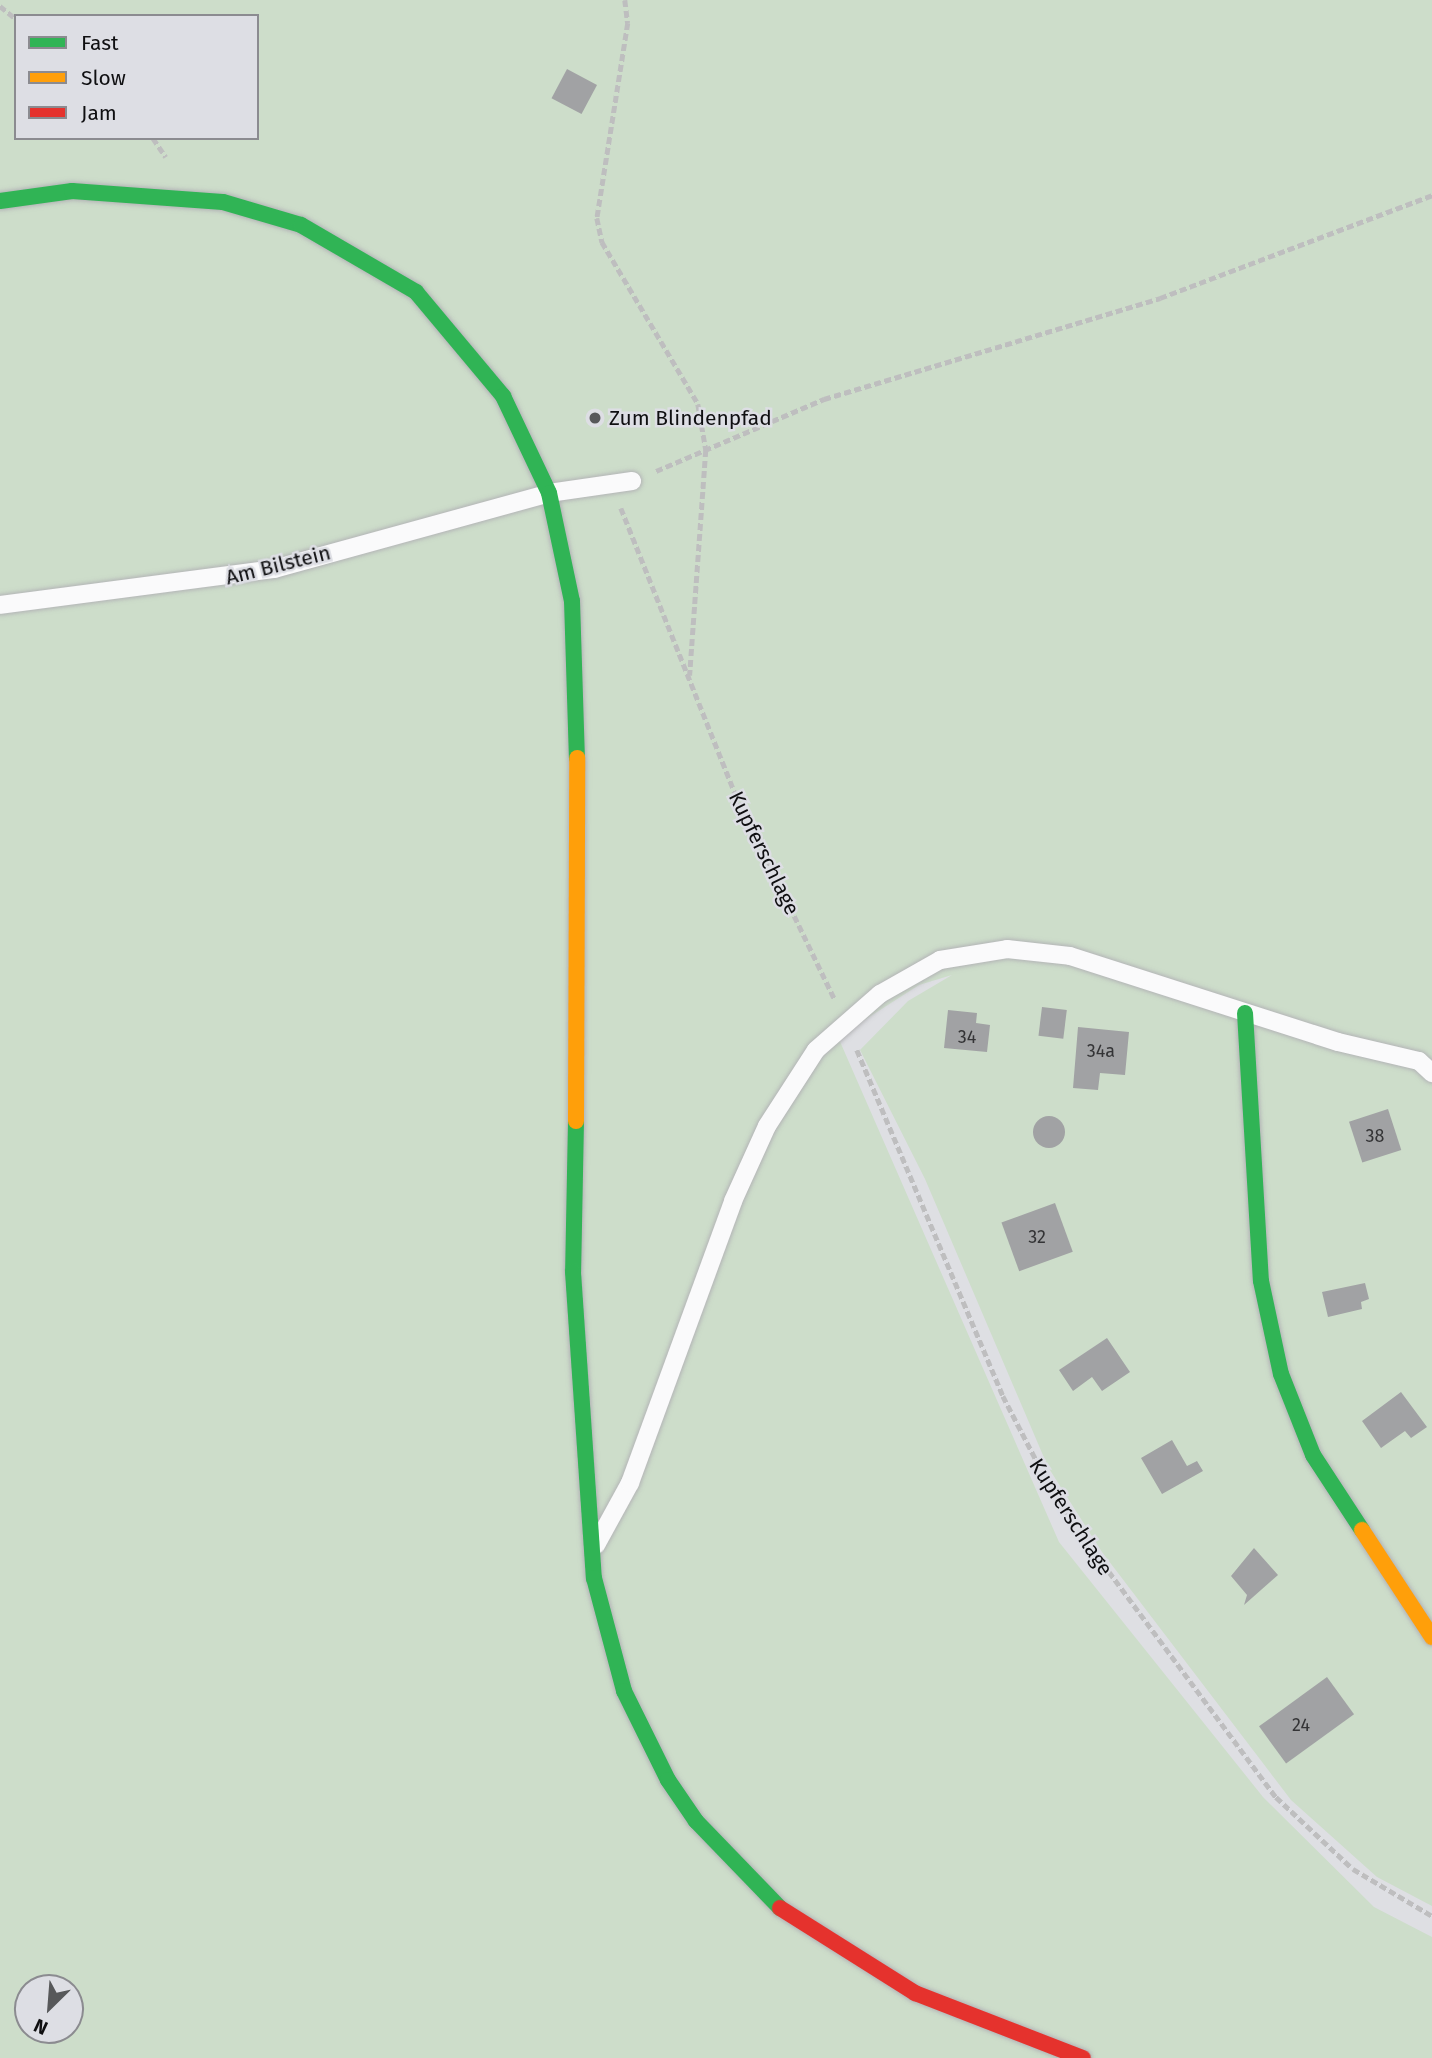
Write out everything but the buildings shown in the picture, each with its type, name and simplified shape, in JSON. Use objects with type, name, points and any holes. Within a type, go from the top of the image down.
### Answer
[{"type":"main road","points":[[0,201],[114,189],[173,194],[260,212],[344,246],[416,292],[480,361],[523,431],[549,493],[566,556],[579,700],[571,1168],[592,1550],[624,1691],[668,1780],[724,1854],[789,1917],[867,1968],[1083,2058]]},
{"type":"main road","points":[[1245,1013],[1248,1139],[1261,1281],[1281,1374],[1313,1455],[1432,1637]]},
{"type":"lane","name":"Am Bilstein","points":[[0,605],[274,569],[549,493],[613,486],[632,481]]},
{"type":"lane","points":[[592,1550],[619,1512],[754,1152],[816,1049],[880,994],[940,960],[1007,949],[1070,956],[1245,1013],[1425,1067]]},
{"type":"path","points":[[625,0],[628,23],[597,218],[602,242],[698,404],[706,450],[689,679]]},
{"type":"path","points":[[0,6],[14,17]]},
{"type":"path","points":[[632,481],[824,399],[1160,298],[1432,195]]},
{"type":"path","name":"Kupferschlage","points":[[613,486],[735,793],[846,1023],[1003,1396],[1059,1504],[1276,1797],[1353,1869],[1432,1916]]},
{"type":"green space","points":[[0,0],[1432,0],[1432,1906],[1377,1877],[1291,1800],[1102,1552],[1048,1467],[925,1179],[860,1050],[908,1001],[952,975],[919,985],[838,1037],[1059,1542],[1263,1797],[1374,1907],[1432,1937],[1432,2058],[0,2058]]},
{"type":"traffic: fast","points":[[0,201],[72,191],[223,202],[301,225],[416,292],[503,396],[549,493],[572,601],[577,758]]},
{"type":"traffic: fast","points":[[1245,1013],[1261,1281],[1281,1374],[1313,1455],[1362,1530]]},
{"type":"traffic: fast","points":[[576,1121],[573,1272],[594,1578],[624,1691],[668,1780],[696,1821],[780,1908]]},
{"type":"traffic: slow","points":[[576,1121],[577,758]]},
{"type":"traffic: slow","points":[[1362,1530],[1432,1637]]},
{"type":"traffic: jam","points":[[780,1908],[915,1993],[1083,2058]]},
{"type":"place","name":"Zum Blindenpfad","points":[[595,418]]}]
